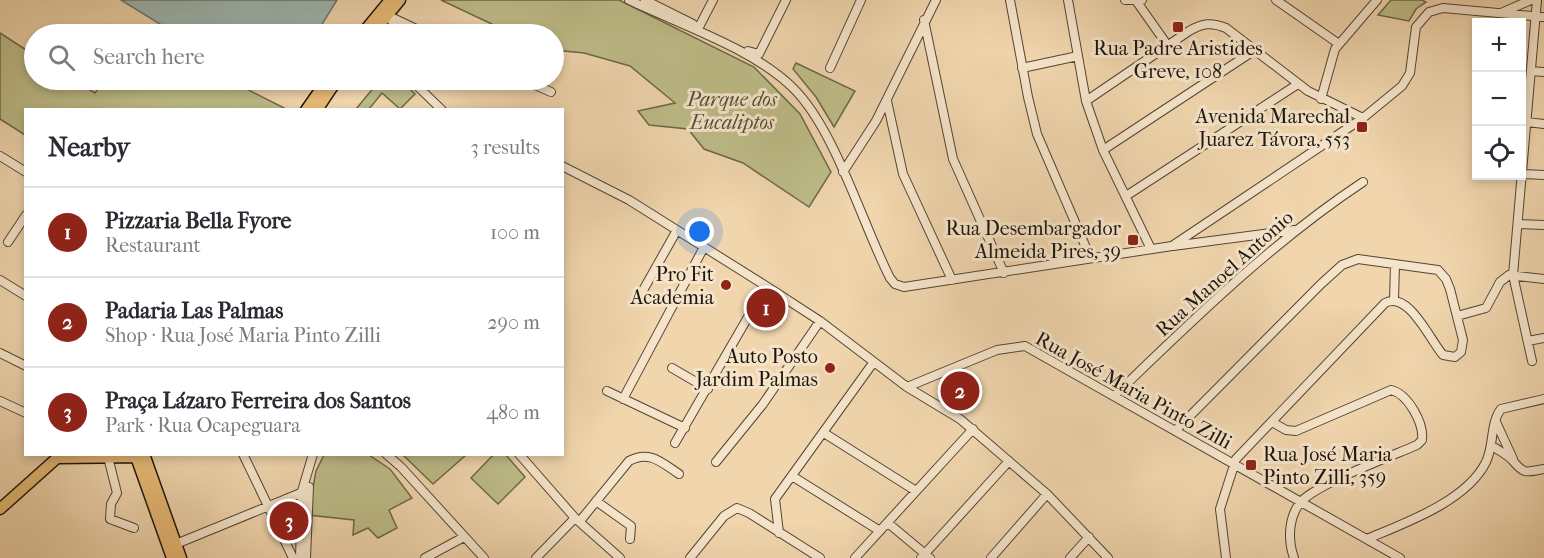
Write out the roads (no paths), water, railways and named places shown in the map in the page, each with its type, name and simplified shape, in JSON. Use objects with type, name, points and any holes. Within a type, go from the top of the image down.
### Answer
[{"type":"main road","points":[[374,24],[387,14],[390,0]]},
{"type":"main road","points":[[380,24],[400,0]]},
{"type":"main road","points":[[307,108],[320,90]]},
{"type":"main road","points":[[318,108],[330,90]]},
{"type":"main road","points":[[0,509],[57,458],[140,456]]},
{"type":"main road","points":[[140,456],[181,558]]},
{"type":"main road","points":[[140,456],[172,558]]},
{"type":"street","points":[[629,0],[756,60],[794,88],[812,113],[843,172],[895,284],[904,287],[1004,273],[1090,257],[1295,230]]},
{"type":"street","points":[[645,0],[758,54],[786,0]]},
{"type":"street","points":[[699,27],[713,0]]},
{"type":"street","points":[[830,68],[861,0]]},
{"type":"street","points":[[843,172],[886,101],[924,20],[936,0]]},
{"type":"street","points":[[1010,0],[1022,68],[1041,144],[1090,257]]},
{"type":"street","points":[[1068,0],[1086,101],[1103,150],[1151,249]]},
{"type":"street","points":[[1125,0],[1140,1],[1168,46]]},
{"type":"street","points":[[1276,0],[1339,44]]},
{"type":"street","points":[[1321,99],[1339,44],[1377,0]]},
{"type":"street","points":[[1499,13],[1530,0]]},
{"type":"street","points":[[1526,132],[1531,71],[1540,17],[1537,0]]},
{"type":"street","points":[[1172,246],[1363,118],[1407,80],[1412,65],[1416,27],[1430,12],[1443,8],[1540,17]]},
{"type":"street","points":[[387,14],[392,24]]},
{"type":"street","points":[[387,14],[407,24]]},
{"type":"street","points":[[924,20],[953,159],[1004,273]]},
{"type":"street","points":[[1086,101],[1202,24],[1213,23],[1226,28],[1321,99],[1363,118]]},
{"type":"street","points":[[1103,150],[1255,50]]},
{"type":"street","points":[[1022,68],[1078,56]]},
{"type":"street","points":[[1531,71],[1544,72]]},
{"type":"street","points":[[1126,196],[1298,84]]},
{"type":"street","points":[[421,90],[440,108]]},
{"type":"street","points":[[546,90],[551,92]]},
{"type":"street","points":[[886,101],[903,174],[952,280]]},
{"type":"street","points":[[1527,122],[1544,123]]},
{"type":"street","points":[[1,158],[24,171]]},
{"type":"street","points":[[564,169],[611,189],[766,286],[820,321],[907,387],[973,429],[1047,494],[1108,558]]},
{"type":"street","points":[[1526,174],[1544,175]]},
{"type":"street","points":[[1522,180],[1513,275],[1532,361]]},
{"type":"street","name":"Rua Manoel Antonio","points":[[1114,396],[1233,283],[1295,230],[1363,182]]},
{"type":"street","points":[[8,242],[24,218]]},
{"type":"street","points":[[1519,224],[1544,225]]},
{"type":"street","points":[[1199,227],[1198,236],[1203,243]]},
{"type":"street","points":[[637,301],[677,230]]},
{"type":"street","points":[[623,399],[704,247]]},
{"type":"street","points":[[1176,430],[1342,265],[1358,259],[1430,268],[1443,275],[1457,316],[1462,350],[1458,355],[1446,357],[1407,306],[1394,300]]},
{"type":"street","points":[[1394,300],[1395,264]]},
{"type":"street","points":[[1457,316],[1486,308],[1500,282],[1513,275],[1544,279]]},
{"type":"street","points":[[0,280],[24,295]]},
{"type":"street","points":[[675,443],[766,286]]},
{"type":"street","points":[[1226,558],[1220,509],[1233,463],[1378,309],[1394,300]]},
{"type":"street","points":[[716,462],[763,404],[820,321]]},
{"type":"street","points":[[1528,341],[1544,338]]},
{"type":"street","name":"Rua José Maria Pinto Zilli","points":[[907,387],[997,350],[1016,346],[1036,351],[1400,558]]},
{"type":"street","points":[[0,353],[24,365]]},
{"type":"street","points":[[779,533],[774,503],[873,363]]},
{"type":"street","points":[[672,368],[708,389]]},
{"type":"street","points":[[1272,422],[1286,430],[1296,431],[1391,390],[1403,398],[1421,424],[1422,440],[1417,445],[1318,490],[1301,502],[1290,535],[1294,558]]},
{"type":"street","points":[[607,391],[684,428]]},
{"type":"street","points":[[1367,539],[1460,493],[1479,474],[1492,446],[1495,421],[1501,410],[1544,399]]},
{"type":"street","points":[[0,401],[24,412]]},
{"type":"street","points":[[1495,421],[1517,469],[1522,471],[1544,469]]},
{"type":"street","points":[[855,558],[973,429]]},
{"type":"street","points":[[824,433],[916,492]]},
{"type":"street","points":[[1492,446],[1513,460]]},
{"type":"street","points":[[244,456],[270,505],[293,558]]},
{"type":"street","points":[[300,558],[305,491],[314,456]]},
{"type":"street","points":[[388,456],[484,558]]},
{"type":"street","points":[[521,456],[578,519],[620,558]]},
{"type":"street","points":[[536,558],[596,501],[634,458],[651,456],[679,474]]},
{"type":"street","points":[[108,457],[117,493],[111,504],[110,519],[134,528]]},
{"type":"street","points":[[888,523],[925,556],[1009,461]]},
{"type":"street","points":[[792,476],[880,531]]},
{"type":"street","points":[[176,544],[305,491]]},
{"type":"street","points":[[305,491],[306,558]]},
{"type":"street","points":[[991,558],[1047,494]]},
{"type":"street","points":[[596,501],[631,526],[630,539]]},
{"type":"street","points":[[690,558],[732,508],[740,508],[820,558]]},
{"type":"street","points":[[425,558],[464,537]]},
{"type":"street","points":[[1070,558],[1089,537]]},
{"type":"water","points":[[121,0],[337,0],[322,24],[160,24]]},
{"type":"place","name":"Rua Padre Aristides Greve, 108","points":[[1178,27]]},
{"type":"place","name":"Avenida Marechal Juarez Távora, 553","points":[[1362,127]]},
{"type":"place","name":"Rua Desembargador Almeida Pires, 39","points":[[1133,240]]},
{"type":"place","name":"Pro Fit Academia","points":[[726,285]]},
{"type":"place","name":"Pizzaria Bella Fyore","points":[[766,308]]},
{"type":"place","name":"Auto Posto Jardim Palmas","points":[[830,368]]},
{"type":"place","name":"Padaria Las Palmas","points":[[960,391]]},
{"type":"place","name":"Rua José Maria Pinto Zilli, 359","points":[[1251,465]]},
{"type":"place","name":"Praça Lázaro Ferreira dos Santos","points":[[289,521]]},
{"type":"park label","name":"Parque dos Eucaliptos","points":[[732,110]]}]
